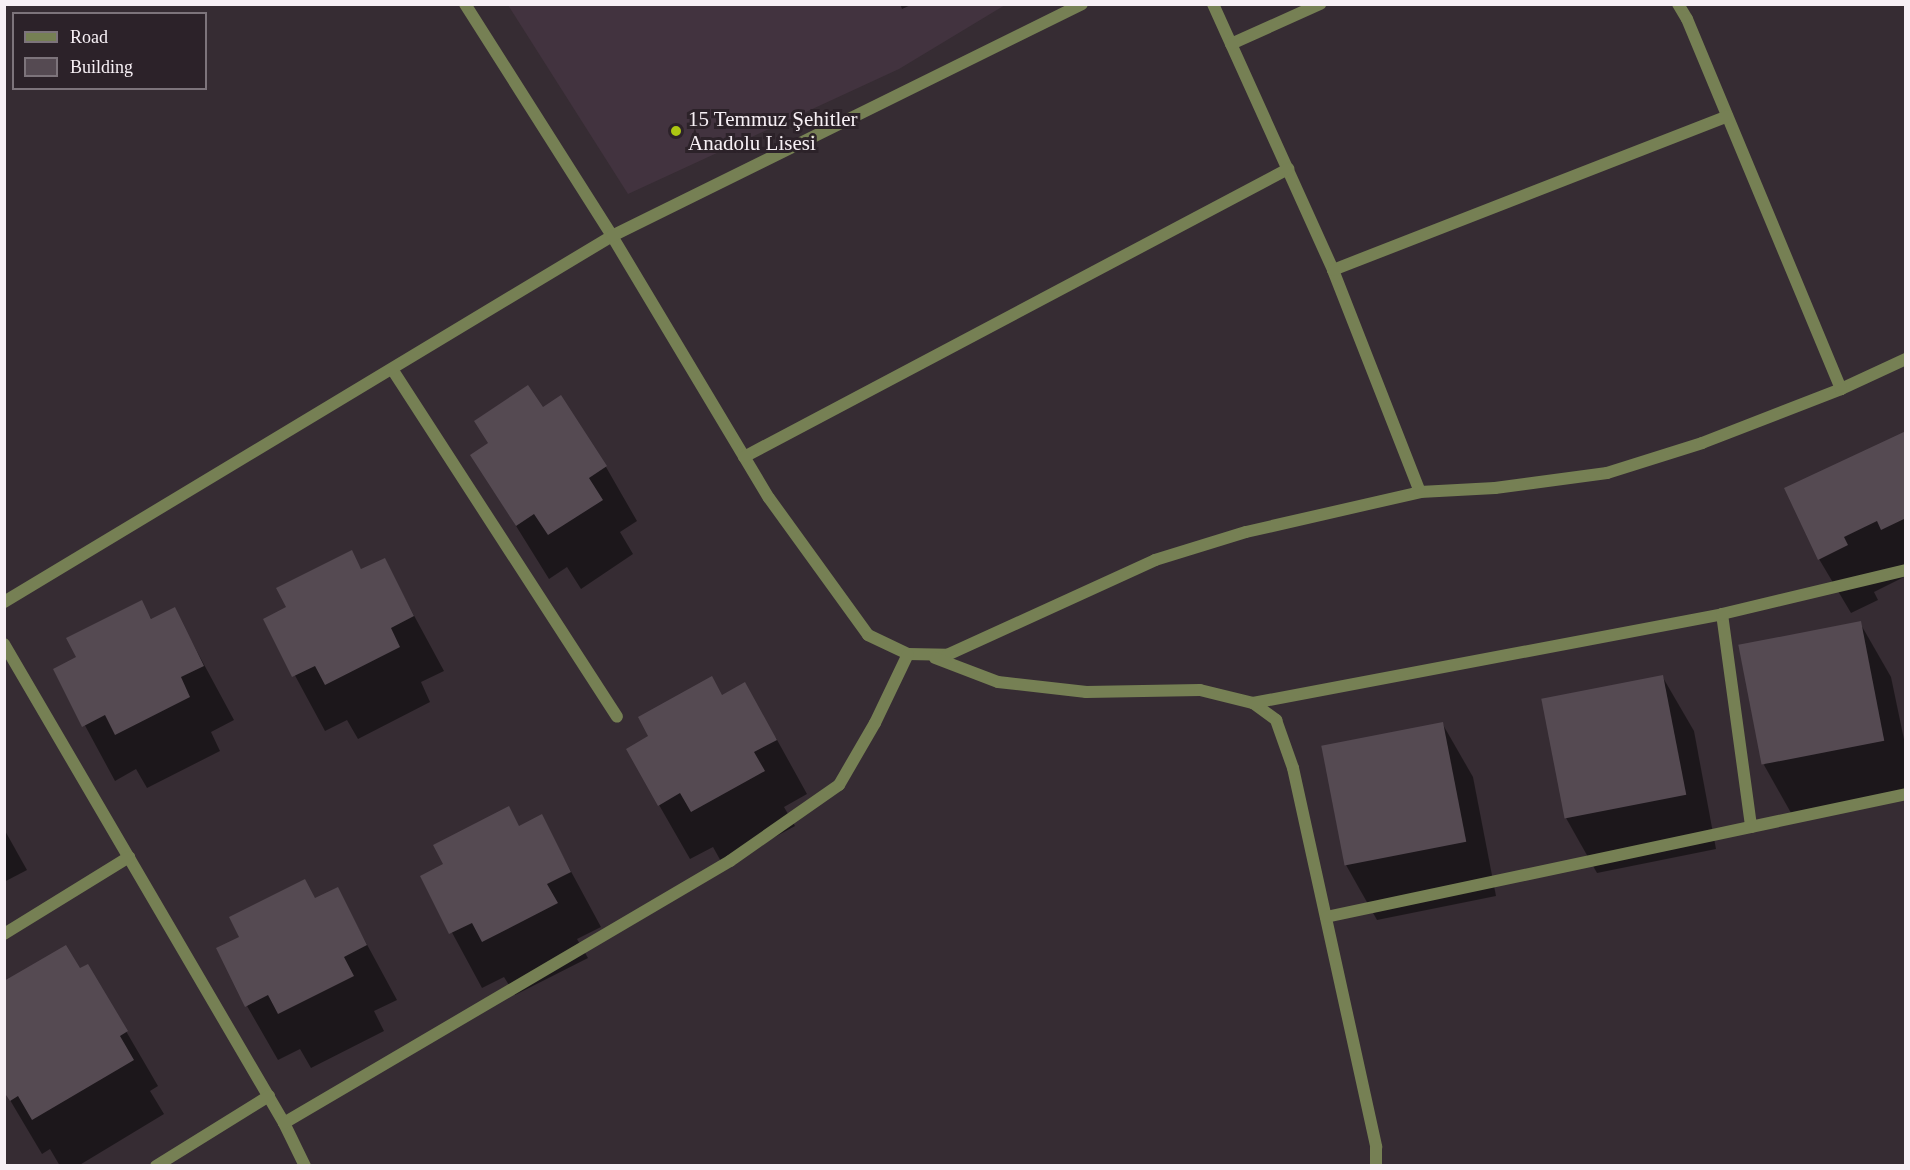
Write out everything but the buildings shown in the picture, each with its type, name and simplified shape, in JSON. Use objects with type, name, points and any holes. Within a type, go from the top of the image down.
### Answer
[{"type":"street","points":[[465,4],[612,236],[769,498],[868,635],[908,654],[946,655],[1155,560],[1246,532],[1420,492],[1495,489],[1607,473],[1702,443],[1841,389],[1905,359]]},
{"type":"street","points":[[4,602],[612,236],[1082,4]]},
{"type":"street","points":[[1213,4],[1333,270],[1420,492]]},
{"type":"street","points":[[1232,44],[1320,4]]},
{"type":"street","points":[[1678,4],[1687,19],[1841,389]]},
{"type":"street","points":[[1333,270],[1727,116]]},
{"type":"street","points":[[744,457],[1288,169]]},
{"type":"street","points":[[392,369],[616,717]]},
{"type":"street","points":[[1253,703],[1722,614],[1905,570]]},
{"type":"street","points":[[1722,614],[1751,827]]},
{"type":"street","points":[[4,644],[269,1096],[305,1166]]},
{"type":"street","points":[[284,1123],[730,861],[839,785],[875,723],[908,654]]},
{"type":"street","points":[[926,654],[998,682],[1086,692],[1200,690],[1253,703],[1276,720],[1293,768],[1376,1147],[1376,1166]]},
{"type":"street","points":[[1326,916],[1905,794]]},
{"type":"street","points":[[4,934],[129,857]]},
{"type":"street","points":[[156,1166],[269,1096]]},
{"type":"shaded area","name":"15 Temmuz Şehitler Anadolu Lisesi","points":[[508,5],[1005,5],[899,69],[628,194]]},
{"type":"place","name":"15 Temmuz Şehitler Anadolu Lisesi","points":[[676,131]]}]
